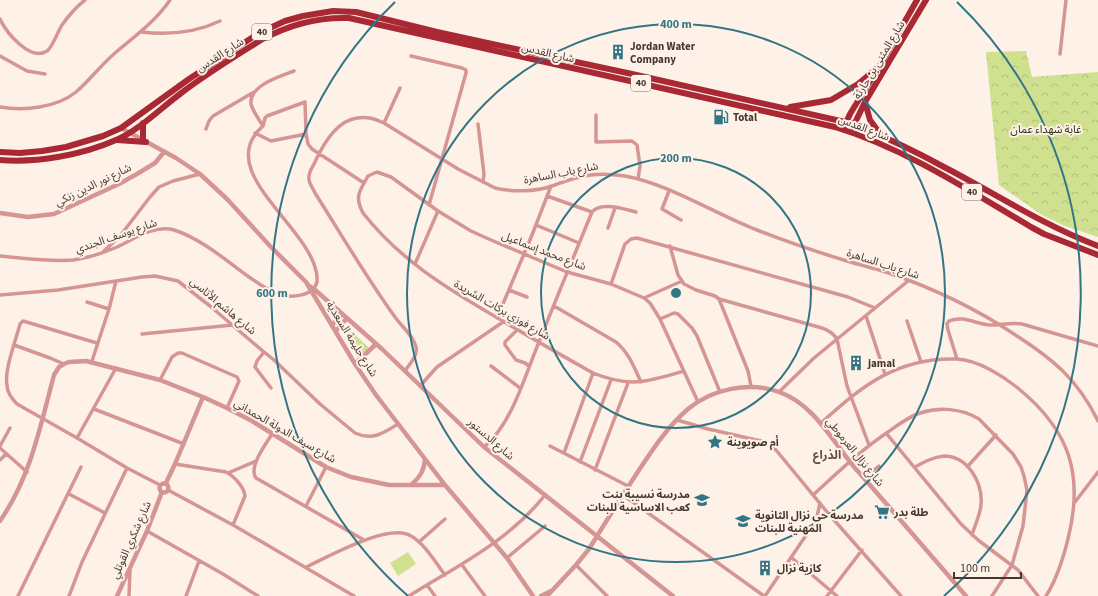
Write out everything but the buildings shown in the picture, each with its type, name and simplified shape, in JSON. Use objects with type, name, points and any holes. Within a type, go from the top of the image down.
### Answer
[{"type":"highway","name":"شارع المثنى بن حارثة","points":[[848,131],[846,122],[917,0]]},
{"type":"highway","name":"شارع المثنى بن حارثة","points":[[848,131],[854,124],[865,102],[926,0]]},
{"type":"highway","name":"شارع القدس","points":[[0,152],[20,153],[42,151],[66,147],[103,136],[121,128],[189,79],[259,33],[285,21],[303,16],[333,12],[356,12],[438,32],[854,124],[943,166],[1062,232],[1098,246]]},
{"type":"highway","name":"شارع القدس","points":[[0,160],[19,161],[51,158],[93,148],[117,140],[143,123],[181,92],[268,36],[306,22],[342,18],[356,19],[696,95],[848,131],[878,143],[943,175],[1044,234],[1098,255]]},
{"type":"highway","points":[[786,108],[831,100],[858,84],[880,65]]},
{"type":"highway","points":[[865,102],[870,120],[882,136]]},
{"type":"highway","points":[[117,140],[144,141],[143,123]]},
{"type":"street","points":[[0,19],[6,30],[28,51],[35,53],[44,52],[49,49],[70,13],[85,0]]},
{"type":"street","points":[[0,107],[31,109],[66,98],[76,92],[107,60],[142,32],[160,15],[170,0]]},
{"type":"street","points":[[1060,54],[1066,0]]},
{"type":"street","points":[[142,32],[167,34],[178,33],[201,28],[220,21]]},
{"type":"street","points":[[0,56],[27,71],[45,74]]},
{"type":"street","points":[[411,56],[466,70],[429,206]]},
{"type":"street","points":[[206,129],[213,116],[256,91],[263,84],[294,71]]},
{"type":"street","points":[[384,123],[400,88]]},
{"type":"street","points":[[256,91],[252,98],[251,104],[263,126]]},
{"type":"street","points":[[312,290],[316,286],[318,278],[315,264],[299,236],[266,197],[251,168],[249,145],[255,133],[263,126],[267,116],[305,102],[306,134],[309,145],[319,154],[364,183]]},
{"type":"street","points":[[596,116],[596,142],[632,141],[637,145],[640,166],[638,179]]},
{"type":"street","name":"شارع باب الساهرة","points":[[405,371],[416,355],[416,344],[380,295],[310,184],[309,176],[319,154],[333,133],[349,120],[364,117],[372,118],[384,123],[483,182],[500,189],[529,190],[551,186],[576,178],[600,174],[625,176],[638,179],[669,191],[775,237],[885,272],[908,281],[961,303],[999,324],[1040,351],[1061,369],[1078,387],[1090,405],[1098,421]]},
{"type":"street","points":[[478,124],[484,172],[483,182]]},
{"type":"street","points":[[121,128],[176,158],[200,174]]},
{"type":"street","points":[[255,133],[271,141],[306,134]]},
{"type":"street","name":"شارع نور الدين زنكي","points":[[0,213],[28,217],[54,214],[125,181],[155,163],[164,152]]},
{"type":"street","name":"شارع محمد إسماعيل","points":[[364,183],[368,176],[372,174],[377,172],[383,174],[399,182],[438,212],[471,230],[524,255],[567,272],[611,284],[644,298],[650,303],[660,319],[698,402]]},
{"type":"street","points":[[103,252],[120,236],[159,187],[200,174]]},
{"type":"street","name":"شارع الدستور","points":[[200,174],[227,199],[312,290],[376,344],[484,446],[673,596]]},
{"type":"street","name":"شارع فوزي بركات الشريدة","points":[[364,183],[358,198],[359,206],[363,213],[391,245],[429,276],[452,292],[503,322],[593,373],[611,380],[628,383],[642,382],[684,371]]},
{"type":"street","points":[[497,318],[551,186]]},
{"type":"street","points":[[669,191],[662,209],[681,220]]},
{"type":"street","points":[[547,196],[592,212]]},
{"type":"street","points":[[484,446],[496,436],[504,424],[592,212],[598,208],[615,208],[636,212]]},
{"type":"street","points":[[608,228],[615,208]]},
{"type":"street","points":[[415,264],[438,212]]},
{"type":"street","points":[[536,225],[579,243]]},
{"type":"street","name":"شارع يوسف الجندي","points":[[0,256],[43,260],[74,260],[103,252],[147,233],[163,229],[173,230],[203,245],[262,286],[277,294],[297,295],[312,290]]},
{"type":"street","points":[[611,284],[625,244],[631,239],[637,238],[848,297],[876,308]]},
{"type":"street","points":[[670,246],[682,281],[689,287],[715,296],[719,299],[822,328],[831,332],[837,339],[846,380],[869,445]]},
{"type":"street","name":"شارع هاشم الأتاسي","points":[[0,295],[58,290],[142,276],[155,276],[178,281],[284,368],[320,404],[355,433],[361,436],[373,436],[382,434],[398,424]]},
{"type":"street","points":[[92,361],[109,309],[116,281]]},
{"type":"street","points":[[644,298],[682,281]]},
{"type":"street","points":[[780,392],[814,358],[908,281]]},
{"type":"street","name":"شارع حليمة السعدية","points":[[312,290],[355,364],[398,424],[445,485],[507,558],[533,596]]},
{"type":"street","points":[[509,290],[527,297]]},
{"type":"street","points":[[719,299],[748,370],[751,386]]},
{"type":"street","points":[[87,302],[109,309]]},
{"type":"street","points":[[554,306],[622,347],[631,359],[642,382]]},
{"type":"street","points":[[660,319],[674,313],[678,314],[692,328],[697,336],[720,392]]},
{"type":"street","points":[[332,325],[342,314]]},
{"type":"street","points":[[866,316],[885,374]]},
{"type":"street","points":[[336,331],[347,318]]},
{"type":"street","points":[[957,359],[947,324],[949,321],[961,319],[987,324],[1022,324],[1098,346]]},
{"type":"street","points":[[907,320],[922,362]]},
{"type":"street","points":[[97,343],[24,321],[20,324],[6,376],[6,386],[12,399],[17,404],[127,468],[168,486],[168,490],[233,525],[354,596]]},
{"type":"street","points":[[420,386],[437,367],[503,322]]},
{"type":"street","points":[[142,334],[233,325]]},
{"type":"street","points":[[517,330],[505,342],[504,345],[516,360],[529,366]]},
{"type":"street","points":[[355,364],[376,344]]},
{"type":"street","points":[[0,521],[18,492],[27,472],[36,447],[54,375],[64,364],[14,345]]},
{"type":"street","points":[[264,352],[257,361],[255,367],[271,388]]},
{"type":"street","points":[[160,380],[172,357],[178,353],[182,353],[237,376],[239,381],[227,408]]},
{"type":"street","points":[[821,423],[851,396],[874,380],[906,366],[922,362],[957,359],[994,371],[1006,379],[1032,400],[1048,418],[1060,435],[1072,466],[1075,480],[1073,516],[1065,552],[1054,581],[1046,596]]},
{"type":"street","name":"شارع سيف الدولة الحمداني","points":[[64,364],[76,361],[92,361],[160,380],[227,408],[326,467],[351,477],[381,484],[445,485]]},
{"type":"street","points":[[491,366],[520,388]]},
{"type":"street","points":[[77,438],[116,368]]},
{"type":"street","points":[[564,453],[593,373]]},
{"type":"street","points":[[580,462],[611,380]]},
{"type":"street","points":[[595,470],[628,383]]},
{"type":"street","name":"شارع نزال العرموطي","points":[[551,591],[576,565],[598,536],[628,486],[656,445],[677,420],[698,402],[720,392],[751,386],[767,388],[793,398],[821,423],[850,462],[914,534],[966,596]]},
{"type":"street","points":[[168,490],[162,492],[159,488],[175,464],[203,397]]},
{"type":"street","points":[[94,408],[184,444]]},
{"type":"street","points":[[813,495],[869,445],[905,420],[928,411],[941,409],[954,410],[972,415],[979,419],[996,435],[1013,454],[1021,466],[1027,490],[1023,526],[1012,565],[992,596]]},
{"type":"street","points":[[677,420],[708,429],[757,440],[769,445],[780,454],[827,512],[901,596]]},
{"type":"street","points":[[10,428],[0,447],[27,472]]},
{"type":"street","points":[[886,433],[961,524],[972,535],[1018,570],[1038,596]]},
{"type":"street","points":[[272,434],[256,461],[253,471],[256,478],[364,540]]},
{"type":"street","points":[[968,466],[996,435]]},
{"type":"street","points":[[550,446],[628,486]]},
{"type":"street","points":[[0,460],[6,454]]},
{"type":"street","points":[[915,468],[930,459],[945,456],[959,460],[968,466],[978,482],[981,500],[979,514],[972,535]]},
{"type":"street","points":[[411,485],[421,475],[425,459]]},
{"type":"street","points":[[228,473],[256,461]]},
{"type":"street","points":[[175,464],[228,473],[232,476],[243,490],[245,496],[233,525]]},
{"type":"street","points":[[864,478],[879,466]]},
{"type":"street","points":[[18,596],[81,467]]},
{"type":"street","points":[[306,506],[326,467]]},
{"type":"street","points":[[69,596],[82,562],[127,468]]},
{"type":"street","points":[[1074,503],[1098,472]]},
{"type":"street","name":"شارع شكري القوتلي","points":[[117,596],[147,531],[162,492]]},
{"type":"street","points":[[69,494],[105,513]]},
{"type":"street","points":[[409,596],[462,565],[495,543],[521,522],[545,495]]},
{"type":"street","points":[[623,495],[764,596],[792,558],[815,522],[827,512]]},
{"type":"street","points":[[815,522],[820,503]]},
{"type":"street","points":[[419,542],[445,519]]},
{"type":"street","points":[[507,558],[546,526]]},
{"type":"street","points":[[147,531],[258,596]]},
{"type":"street","points":[[306,567],[364,540],[386,534],[401,532],[412,536],[419,542],[445,575]]},
{"type":"street","points":[[827,596],[862,550]]},
{"type":"street","points":[[792,558],[837,596]]},
{"type":"street","points":[[186,596],[199,561]]},
{"type":"street","points":[[462,565],[485,596]]},
{"type":"street","points":[[576,565],[607,596]]},
{"type":"street","points":[[129,596],[130,566]]},
{"type":"street","points":[[427,585],[435,596]]},
{"type":"street","points":[[541,596],[551,591]]},
{"type":"street","points":[[547,596],[551,591]]},
{"type":"green space","name":"غابة شهداء عمان","points":[[1026,51],[1032,77],[1098,72],[1098,237],[1065,226],[1042,215],[999,185],[986,52]]},
{"type":"green space","points":[[349,329],[369,348],[358,357],[345,330]]},
{"type":"green space","points":[[408,552],[416,564],[398,576],[390,563]]},
{"type":"place","name":"Jordan Water Company","points":[[618,52]]},
{"type":"place","name":"Total","points":[[721,117]]},
{"type":"place","name":"jamal","points":[[856,363]]},
{"type":"place","name":"أم صويوينة","points":[[715,442]]},
{"type":"place","name":"مدرسة نسيبة بنت كعب الاساسية للبنات","points":[[702,500]]},
{"type":"place","name":"طلة بدر","points":[[882,512]]},
{"type":"place","name":"مدرسة حي نزال الثانوية المهنية للبنات","points":[[743,521]]},
{"type":"place","name":"كازية نزال","points":[[765,568]]},
{"type":"district","name":"الذراع","points":[[827,455]]}]
